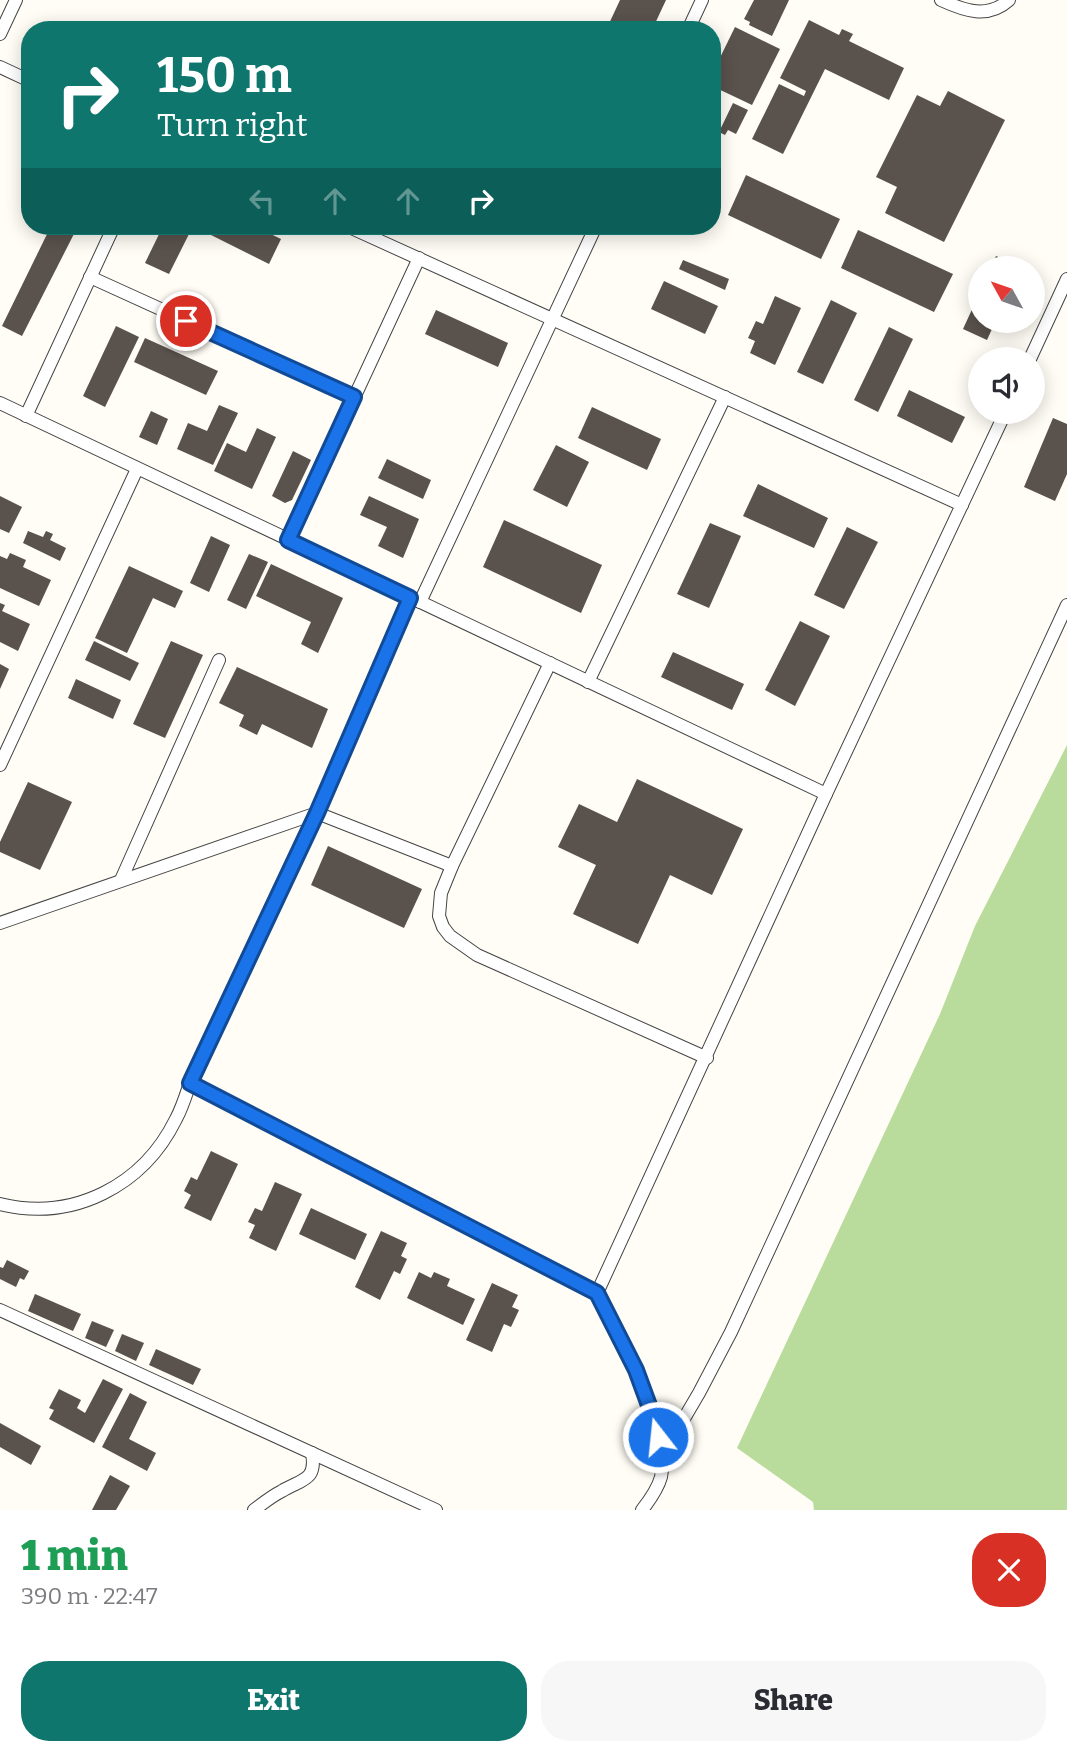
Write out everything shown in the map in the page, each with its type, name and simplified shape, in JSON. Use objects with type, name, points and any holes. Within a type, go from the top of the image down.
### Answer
[{"type":"lane","points":[[0,34],[16,0]]},
{"type":"lane","points":[[692,21],[702,0]]},
{"type":"lane","points":[[941,0],[962,10],[984,13],[1009,0]]},
{"type":"lane","points":[[0,67],[21,77]]},
{"type":"lane","points":[[26,416],[110,235]]},
{"type":"lane","points":[[368,235],[962,505]]},
{"type":"lane","points":[[0,1204],[28,1210],[58,1208],[96,1198],[124,1182],[151,1158],[176,1120],[190,1083],[415,600],[592,235]]},
{"type":"lane","points":[[288,540],[419,258]]},
{"type":"lane","points":[[90,277],[354,397]]},
{"type":"lane","points":[[1038,347],[1063,301],[1067,279]]},
{"type":"lane","points":[[589,682],[725,397]]},
{"type":"lane","points":[[0,403],[826,794]]},
{"type":"lane","points":[[597,1293],[826,794],[1000,424]]},
{"type":"lane","points":[[0,765],[137,468]]},
{"type":"lane","points":[[662,1456],[731,1332],[1067,605]]},
{"type":"lane","points":[[121,880],[219,660]]},
{"type":"lane","points":[[550,663],[452,866],[439,905],[443,927],[450,936],[477,955],[707,1058]]},
{"type":"lane","points":[[0,923],[317,813],[452,866]]},
{"type":"lane","points":[[190,1083],[597,1293],[636,1370],[654,1419],[662,1456],[661,1479],[642,1510]]},
{"type":"lane","points":[[0,1310],[436,1510]]},
{"type":"lane","points":[[254,1510],[274,1495],[302,1482],[310,1475],[314,1466],[312,1453]]},
{"type":"green space","points":[[1067,745],[1067,1510],[814,1510],[813,1502],[737,1448],[940,1014],[975,926]]},
{"type":"building","points":[[620,0],[666,0],[656,21],[610,21]]},
{"type":"building","points":[[754,0],[789,0],[772,36],[749,25],[750,22],[744,19]]},
{"type":"building","points":[[809,20],[839,35],[842,29],[853,34],[849,41],[904,68],[889,100],[825,69],[783,154],[752,139],[779,84],[804,96],[806,91],[780,78]]},
{"type":"building","points":[[735,27],[780,49],[752,105],[721,90],[721,56]]},
{"type":"building","points":[[948,91],[1005,120],[944,242],[885,213],[897,187],[876,177],[917,95],[940,106]]},
{"type":"building","points":[[733,103],[748,110],[736,134],[728,130],[725,135],[721,133]]},
{"type":"building","points":[[746,175],[840,219],[821,259],[728,215]]},
{"type":"building","points":[[858,230],[953,274],[934,312],[841,268]]},
{"type":"building","points":[[47,235],[73,235],[22,336],[2,326]]},
{"type":"building","points":[[159,235],[188,235],[169,274],[145,263]]},
{"type":"building","points":[[211,235],[273,235],[281,239],[269,264]]},
{"type":"building","points":[[683,260],[729,279],[725,290],[679,269]]},
{"type":"building","points":[[664,281],[718,306],[705,334],[651,309]]},
{"type":"building","points":[[775,296],[801,308],[775,365],[750,353],[755,341],[748,338],[756,321],[763,324]]},
{"type":"building","points":[[831,300],[857,313],[823,384],[797,372]]},
{"type":"building","points":[[436,310],[508,343],[498,367],[425,334]]},
{"type":"building","points":[[968,318],[968,331],[963,329]]},
{"type":"building","points":[[116,326],[139,337],[105,407],[83,396]]},
{"type":"building","points":[[889,327],[913,339],[878,412],[854,400]]},
{"type":"building","points":[[972,333],[990,333],[987,340]]},
{"type":"building","points":[[145,338],[218,371],[206,395],[134,362]]},
{"type":"building","points":[[909,390],[965,417],[952,443],[897,416]]},
{"type":"building","points":[[219,405],[238,413],[213,465],[177,449],[188,423],[207,431]]},
{"type":"building","points":[[592,407],[661,439],[647,470],[578,438]]},
{"type":"building","points":[[151,411],[168,419],[157,445],[139,437]]},
{"type":"building","points":[[1053,418],[1067,424],[1067,474],[1055,501],[1024,487]]},
{"type":"building","points":[[257,428],[276,437],[252,489],[214,471],[227,443],[246,452]]},
{"type":"building","points":[[556,445],[589,462],[567,507],[533,490]]},
{"type":"building","points":[[293,451],[311,460],[292,500],[285,503],[272,496]]},
{"type":"building","points":[[387,459],[431,480],[423,499],[378,478]]},
{"type":"building","points":[[758,484],[828,518],[814,548],[743,516]]},
{"type":"building","points":[[0,496],[22,507],[9,533],[0,529]]},
{"type":"building","points":[[369,496],[419,519],[403,558],[378,546],[387,527],[360,515]]},
{"type":"building","points":[[504,520],[602,565],[581,613],[483,567]]},
{"type":"building","points":[[710,523],[741,536],[709,608],[677,594]]},
{"type":"building","points":[[847,527],[878,542],[844,609],[814,595]]},
{"type":"building","points":[[28,531],[43,537],[46,531],[53,534],[50,540],[66,548],[60,561],[23,543]]},
{"type":"building","points":[[211,536],[230,545],[209,592],[190,583]]},
{"type":"building","points":[[10,553],[26,560],[23,567],[51,580],[39,606],[0,588],[0,556],[7,559]]},
{"type":"building","points":[[249,554],[268,562],[246,609],[227,600]]},
{"type":"building","points":[[271,564],[343,598],[318,653],[301,644],[311,622],[256,596]]},
{"type":"building","points":[[129,566],[183,591],[175,608],[153,598],[127,653],[95,638]]},
{"type":"building","points":[[0,603],[5,605],[2,611],[30,624],[18,651],[0,642]]},
{"type":"building","points":[[800,621],[830,636],[795,706],[765,690]]},
{"type":"building","points":[[94,641],[139,663],[130,681],[85,660]]},
{"type":"building","points":[[171,641],[203,655],[165,738],[133,724]]},
{"type":"building","points":[[673,652],[744,684],[732,710],[661,677]]},
{"type":"building","points":[[0,664],[9,669],[0,689]]},
{"type":"building","points":[[237,667],[328,709],[312,748],[262,724],[257,735],[239,726],[244,715],[219,703]]},
{"type":"building","points":[[76,679],[121,700],[113,719],[68,698]]},
{"type":"building","points":[[637,779],[743,829],[712,895],[670,875],[638,944],[573,914],[596,865],[558,847],[579,804],[617,822]]},
{"type":"building","points":[[28,782],[72,802],[40,870],[0,852],[0,842]]},
{"type":"building","points":[[328,846],[422,889],[404,928],[311,885]]},
{"type":"building","points":[[211,1151],[238,1164],[211,1221],[184,1208],[191,1195],[184,1191],[191,1177],[197,1180]]},
{"type":"building","points":[[275,1182],[302,1194],[276,1251],[249,1238],[255,1225],[248,1222],[255,1208],[262,1211]]},
{"type":"building","points":[[311,1208],[367,1234],[355,1260],[299,1234]]},
{"type":"building","points":[[381,1231],[407,1243],[401,1256],[407,1259],[400,1274],[394,1271],[380,1300],[355,1287]]},
{"type":"building","points":[[7,1260],[29,1271],[24,1280],[20,1278],[16,1287],[0,1279],[0,1267],[3,1268]]},
{"type":"building","points":[[419,1272],[431,1278],[434,1272],[450,1279],[447,1286],[475,1299],[463,1325],[407,1298]]},
{"type":"building","points":[[492,1283],[518,1295],[512,1307],[519,1310],[511,1327],[504,1324],[492,1352],[466,1340]]},
{"type":"building","points":[[35,1294],[81,1314],[73,1331],[28,1311]]},
{"type":"building","points":[[92,1321],[114,1330],[106,1347],[85,1338]]},
{"type":"building","points":[[122,1334],[144,1343],[136,1361],[115,1351]]},
{"type":"building","points":[[156,1349],[201,1369],[193,1385],[149,1365]]},
{"type":"building","points":[[103,1379],[123,1389],[94,1443],[49,1419],[54,1410],[49,1408],[59,1389],[81,1400],[77,1408],[85,1413]]},
{"type":"building","points":[[130,1393],[147,1402],[129,1439],[156,1453],[147,1471],[102,1447]]},
{"type":"building","points":[[0,1423],[41,1446],[31,1465],[0,1447]]},
{"type":"building","points":[[110,1475],[130,1486],[116,1510],[92,1510]]},
{"type":"route","points":[[186,321],[354,397],[288,540],[410,598],[317,813],[190,1083],[597,1293],[636,1370],[658,1437]]}]
